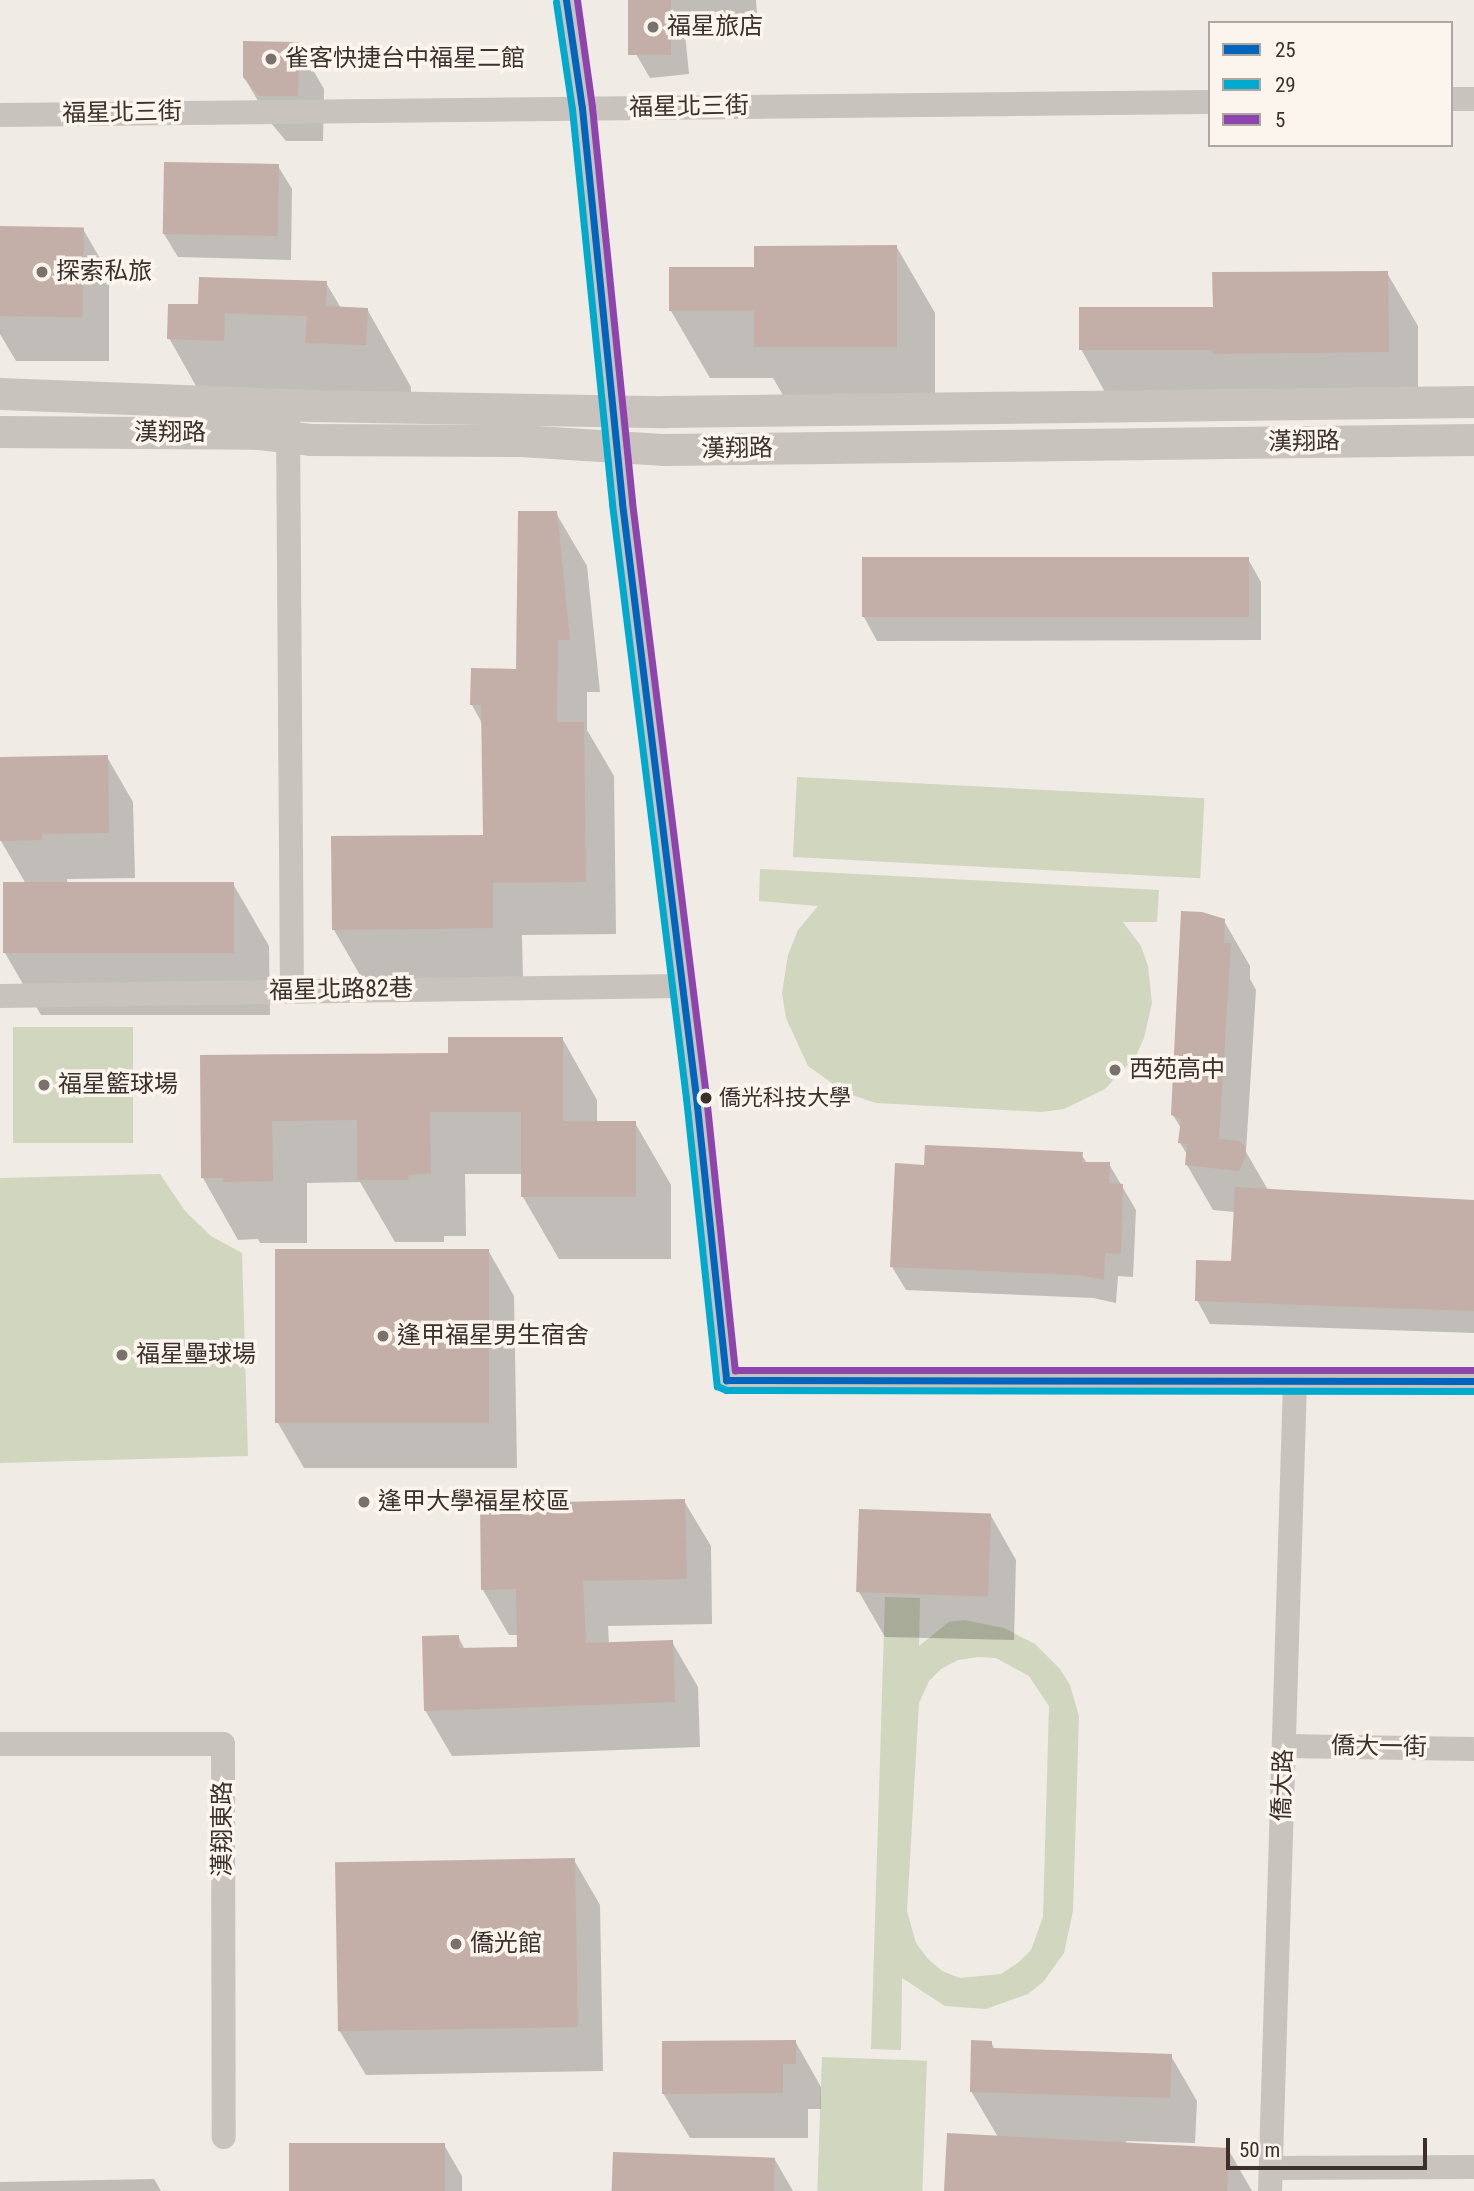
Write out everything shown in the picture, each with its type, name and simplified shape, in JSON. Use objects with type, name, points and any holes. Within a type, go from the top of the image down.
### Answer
[{"type":"street","points":[[566,0],[582,108],[617,448],[721,1314],[726,1380],[1474,1381]]},
{"type":"street","points":[[1453,99],[1474,99]]},
{"type":"street","name":"福星北三街","points":[[0,115],[1208,102]]},
{"type":"street","name":"漢翔路","points":[[0,394],[288,404],[679,412],[1474,402]]},
{"type":"street","points":[[288,404],[292,991]]},
{"type":"street","name":"漢翔路","points":[[0,432],[259,433],[289,439],[521,441],[666,450],[1474,440]]},
{"type":"street","name":"福星北路82巷","points":[[0,996],[682,986]]},
{"type":"street","name":"僑大路","points":[[1271,2180],[1295,1380]]},
{"type":"street","name":"漢翔東路","points":[[0,1744],[223,1744],[224,2137]]},
{"type":"street","name":"僑大一街","points":[[1284,1746],[1474,1749]]},
{"type":"street","points":[[1271,2180],[1474,2167]]},
{"type":"green space","points":[[797,777],[1204,798],[1200,878],[793,857]]},
{"type":"green space","points":[[760,869],[1159,890],[1157,922],[1123,922],[1141,946],[1148,966],[1152,1003],[1144,1038],[1136,1056],[1105,1089],[1064,1109],[1042,1112],[876,1103],[846,1093],[808,1066],[786,1018],[782,993],[788,955],[798,930],[818,906],[759,901]]},
{"type":"green space","points":[[13,1027],[133,1027],[133,1143],[13,1143]]},
{"type":"green space","name":"福星壘球場","points":[[160,1174],[185,1211],[211,1236],[242,1253],[248,1456],[0,1463],[0,1178]]},
{"type":"green space","points":[[885,1597],[920,1598],[919,1646],[949,1622],[964,1620],[1004,1628],[1035,1644],[1060,1669],[1070,1685],[1079,1716],[1073,1911],[1064,1953],[1043,1982],[1028,1994],[986,2009],[945,2006],[902,1978],[901,2050],[871,2049]],"holes":[[[996,1658],[1029,1676],[1049,1706],[1043,1917],[1031,1950],[1019,1962],[1001,1974],[960,1978],[942,1971],[928,1959],[916,1943],[907,1911],[919,1703],[929,1681],[941,1669],[958,1660]]]},
{"type":"green space","points":[[822,2057],[927,2061],[922,2191],[817,2191]]},
{"type":"building","name":"福星旅店","points":[[628,0],[671,0],[671,55],[628,55]]},
{"type":"building","name":"雀客快捷台中福星二館","points":[[243,41],[299,42],[298,96],[259,96],[243,77]]},
{"type":"building","points":[[164,162],[279,164],[278,236],[163,234]]},
{"type":"building","name":"探索私旅","points":[[0,226],[84,227],[82,317],[0,316]]},
{"type":"building","points":[[897,245],[897,347],[754,347],[754,311],[669,311],[669,267],[754,267],[754,246]]},
{"type":"building","points":[[1388,271],[1389,352],[1213,354],[1213,350],[1079,350],[1079,307],[1213,307],[1212,272]]},
{"type":"building","points":[[199,277],[327,281],[326,306],[368,308],[366,345],[305,343],[307,316],[225,313],[224,341],[167,339],[168,304],[198,304]]},
{"type":"building","points":[[518,511],[557,511],[570,640],[558,640],[557,722],[584,722],[586,882],[493,883],[493,928],[332,930],[331,836],[483,835],[481,705],[470,705],[471,668],[516,669]]},
{"type":"building","points":[[862,557],[1249,557],[1249,617],[862,617]]},
{"type":"building","points":[[108,755],[109,833],[42,834],[42,840],[0,841],[0,757]]},
{"type":"building","points":[[3,882],[234,882],[234,953],[3,953]]},
{"type":"building","points":[[1181,911],[1202,912],[1225,919],[1224,943],[1231,943],[1219,1139],[1239,1141],[1245,1146],[1246,1155],[1239,1171],[1185,1165],[1187,1144],[1178,1143],[1181,1119],[1171,1115]]},
{"type":"building","points":[[448,1037],[563,1037],[563,1121],[636,1121],[636,1197],[521,1197],[521,1112],[430,1112],[431,1174],[409,1175],[409,1180],[357,1180],[357,1120],[272,1121],[273,1181],[223,1182],[223,1178],[201,1178],[200,1055],[448,1053]]},
{"type":"building","points":[[925,1145],[1083,1152],[1082,1162],[1110,1162],[1109,1183],[1123,1184],[1121,1254],[1105,1253],[1104,1280],[1079,1275],[890,1267],[895,1163],[924,1165]]},
{"type":"building","points":[[1235,1187],[1474,1200],[1474,1311],[1195,1301],[1196,1260],[1231,1261]]},
{"type":"building","name":"逢甲福星男生宿舍","points":[[275,1249],[489,1249],[489,1423],[275,1423]]},
{"type":"building","points":[[685,1499],[687,1579],[583,1581],[586,1643],[673,1640],[675,1702],[424,1711],[422,1636],[459,1635],[459,1648],[517,1647],[516,1589],[481,1590],[480,1504]]},
{"type":"building","points":[[859,1509],[991,1514],[988,1597],[856,1592]]},
{"type":"building","name":"僑光館","points":[[575,1858],[578,2027],[338,2031],[335,1862]]},
{"type":"building","points":[[796,2040],[796,2064],[783,2064],[783,2093],[662,2094],[662,2041]]},
{"type":"building","points":[[971,2040],[992,2041],[992,2048],[1172,2054],[1170,2098],[970,2092]]},
{"type":"building","points":[[947,2133],[1229,2148],[1227,2191],[944,2191]]},
{"type":"building","points":[[289,2143],[445,2143],[445,2191],[289,2191]]},
{"type":"building","points":[[613,2152],[775,2158],[774,2191],[612,2191]]},
{"type":"transit line","name":"25","points":[[566,0],[582,108],[622,503],[696,1097],[726,1380],[1474,1381]]},
{"type":"transit line","name":"5","points":[[577,0],[592,107],[632,502],[706,1096],[735,1370],[1474,1370]]},
{"type":"transit line","name":"29","points":[[556,2],[572,109],[612,504],[686,1098],[717,1386],[726,1390],[1474,1391]]},
{"type":"place","name":"福星旅店","points":[[653,27]]},
{"type":"place","name":"雀客快捷台中福星二館","points":[[271,59]]},
{"type":"place","name":"探索私旅","points":[[42,272]]},
{"type":"place","name":"西苑高中","points":[[1115,1070]]},
{"type":"place","name":"福星籃球場","points":[[44,1085]]},
{"type":"place","name":"僑光科技大學","points":[[706,1098]]},
{"type":"place","name":"逢甲福星男生宿舍","points":[[383,1336]]},
{"type":"place","name":"福星壘球場","points":[[122,1355]]},
{"type":"place","name":"逢甲大學福星校區","points":[[364,1502]]},
{"type":"place","name":"僑光館","points":[[456,1944]]}]
